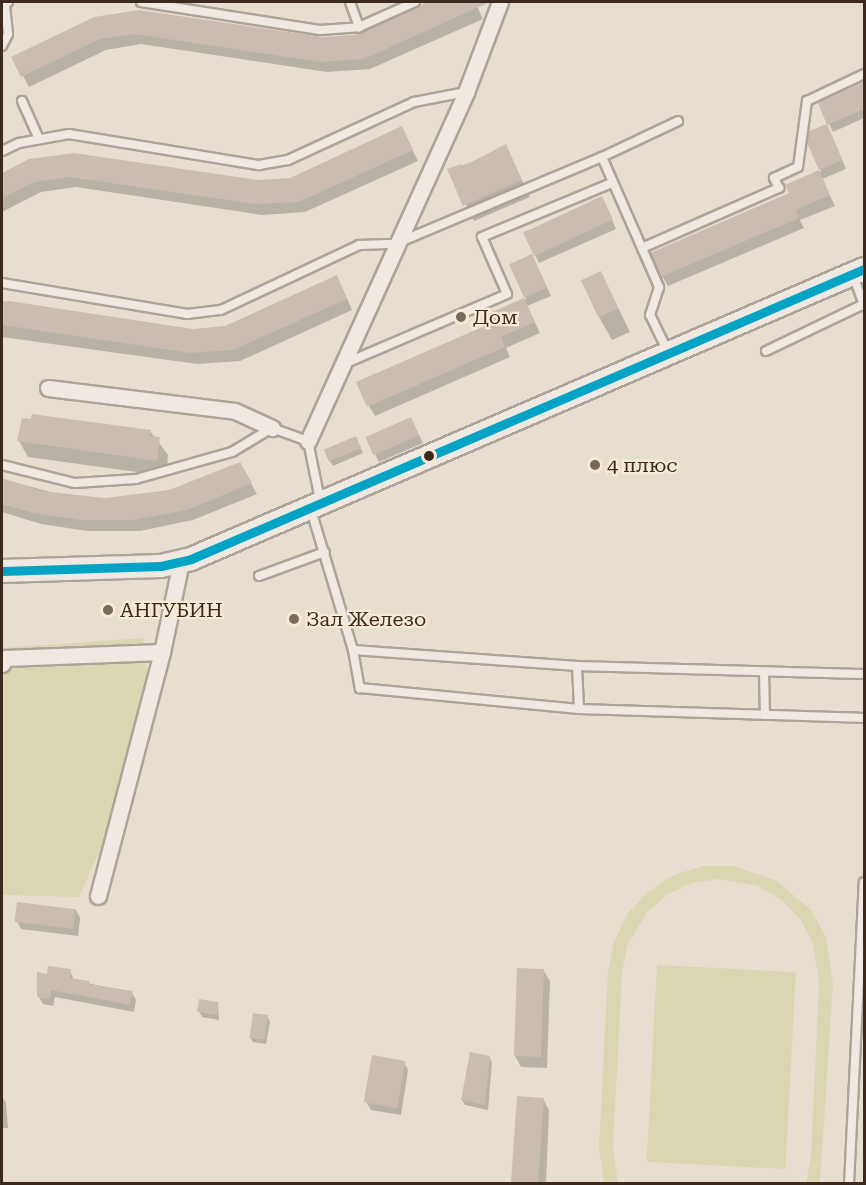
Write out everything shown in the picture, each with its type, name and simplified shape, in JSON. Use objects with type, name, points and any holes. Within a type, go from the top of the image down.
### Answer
[{"type":"main road","points":[[2,571],[161,566],[181,562],[859,271]]},
{"type":"street","points":[[308,441],[339,366],[466,92],[500,2]]},
{"type":"street","points":[[48,388],[235,411],[272,428]]},
{"type":"street","points":[[98,896],[162,652],[181,562]]},
{"type":"street","points":[[2,664],[5,658],[162,652]]},
{"type":"lane","points":[[2,46],[8,34],[5,3],[8,2]]},
{"type":"lane","points":[[141,2],[320,30],[359,27],[415,2]]},
{"type":"lane","points":[[350,2],[359,27]]},
{"type":"lane","points":[[642,248],[779,188],[774,178],[798,167],[807,101],[864,74]]},
{"type":"lane","points":[[2,151],[39,139],[69,134],[259,165],[288,160],[414,102],[466,92]]},
{"type":"lane","points":[[22,101],[39,139]]},
{"type":"lane","points":[[2,283],[187,314],[221,310],[359,245],[395,244],[602,157],[678,121]]},
{"type":"lane","points":[[602,157],[659,287],[650,315],[669,354]]},
{"type":"lane","points":[[339,366],[507,294],[482,237],[612,183]]},
{"type":"lane","points":[[766,351],[864,305],[859,271]]},
{"type":"lane","points":[[2,465],[75,483],[125,480],[232,452],[272,428],[308,441],[316,506],[325,552],[353,650],[360,688],[579,709],[864,718]]},
{"type":"lane","points":[[259,576],[325,552]]},
{"type":"lane","points":[[353,650],[577,666],[864,674]]},
{"type":"lane","points":[[577,666],[579,709]]},
{"type":"lane","points":[[764,672],[765,715]]},
{"type":"lane","points":[[849,1184],[864,882]]},
{"type":"shaded area","points":[[143,638],[153,732],[79,897],[2,895],[2,648]]},
{"type":"shaded area","points":[[703,866],[734,866],[777,881],[812,911],[826,938],[833,983],[820,1183],[806,1183],[811,1157],[819,983],[813,943],[800,919],[782,900],[758,886],[719,879],[692,883],[668,894],[647,912],[627,946],[622,973],[613,1147],[618,1183],[604,1183],[599,1147],[608,972],[614,942],[627,914],[648,892],[674,875]]},
{"type":"shaded area","points":[[657,965],[796,972],[785,1169],[647,1162]]},
{"type":"building","points":[[427,2],[490,2],[364,59],[320,62],[134,34],[100,39],[21,77],[11,57],[94,17],[139,10],[323,37],[355,35]]},
{"type":"building","points":[[864,82],[864,109],[827,125],[818,103]]},
{"type":"building","points":[[827,124],[842,160],[819,170],[807,143],[809,131]]},
{"type":"building","points":[[402,126],[413,150],[299,202],[255,204],[69,177],[35,182],[2,198],[2,173],[29,159],[74,153],[258,180],[290,178]]},
{"type":"building","points":[[506,144],[522,180],[463,206],[447,169],[461,164],[462,167]]},
{"type":"building","points":[[819,170],[830,195],[796,210],[799,218],[661,277],[650,253],[789,193],[785,185]]},
{"type":"building","points":[[602,196],[613,220],[534,256],[523,233]]},
{"type":"building","points":[[532,254],[547,288],[524,298],[509,264]]},
{"type":"building","points":[[601,271],[618,308],[598,317],[581,280]]},
{"type":"building","points":[[337,275],[347,299],[233,350],[190,353],[2,325],[2,302],[9,301],[193,329],[225,326]]},
{"type":"building","points":[[524,298],[535,322],[501,337],[505,347],[367,407],[356,382],[494,322],[490,313]]},
{"type":"building","points":[[32,414],[151,430],[150,436],[160,437],[157,461],[17,441],[22,418],[31,419]]},
{"type":"building","points":[[411,417],[419,435],[373,456],[365,437]]},
{"type":"building","points":[[356,436],[361,448],[329,462],[324,450]]},
{"type":"building","points":[[240,462],[252,483],[187,510],[133,520],[80,520],[33,513],[2,504],[2,478],[41,491],[105,498],[169,490]]},
{"type":"building","points":[[17,902],[76,909],[73,929],[15,922]]},
{"type":"building","points":[[48,966],[71,969],[70,978],[89,981],[89,984],[133,991],[130,1005],[51,990],[50,999],[37,997],[37,972],[47,974]]},
{"type":"building","points":[[517,968],[544,969],[541,1057],[514,1056]]},
{"type":"building","points":[[199,999],[219,1002],[217,1015],[197,1012]]},
{"type":"building","points":[[253,1013],[268,1015],[264,1040],[250,1038]]},
{"type":"building","points":[[470,1052],[490,1056],[485,1105],[461,1100]]},
{"type":"building","points":[[372,1055],[405,1061],[397,1108],[364,1102]]},
{"type":"building","points":[[517,1096],[544,1098],[538,1184],[511,1184]]},
{"type":"transit line","points":[[2,571],[161,566],[191,559],[864,269]]},
{"type":"place","name":"Дом","points":[[461,317]]},
{"type":"place","name":"4 плюс","points":[[595,465]]},
{"type":"place","name":"АНГУБИН","points":[[108,610]]},
{"type":"place","name":"Зал Железо","points":[[294,619]]}]
